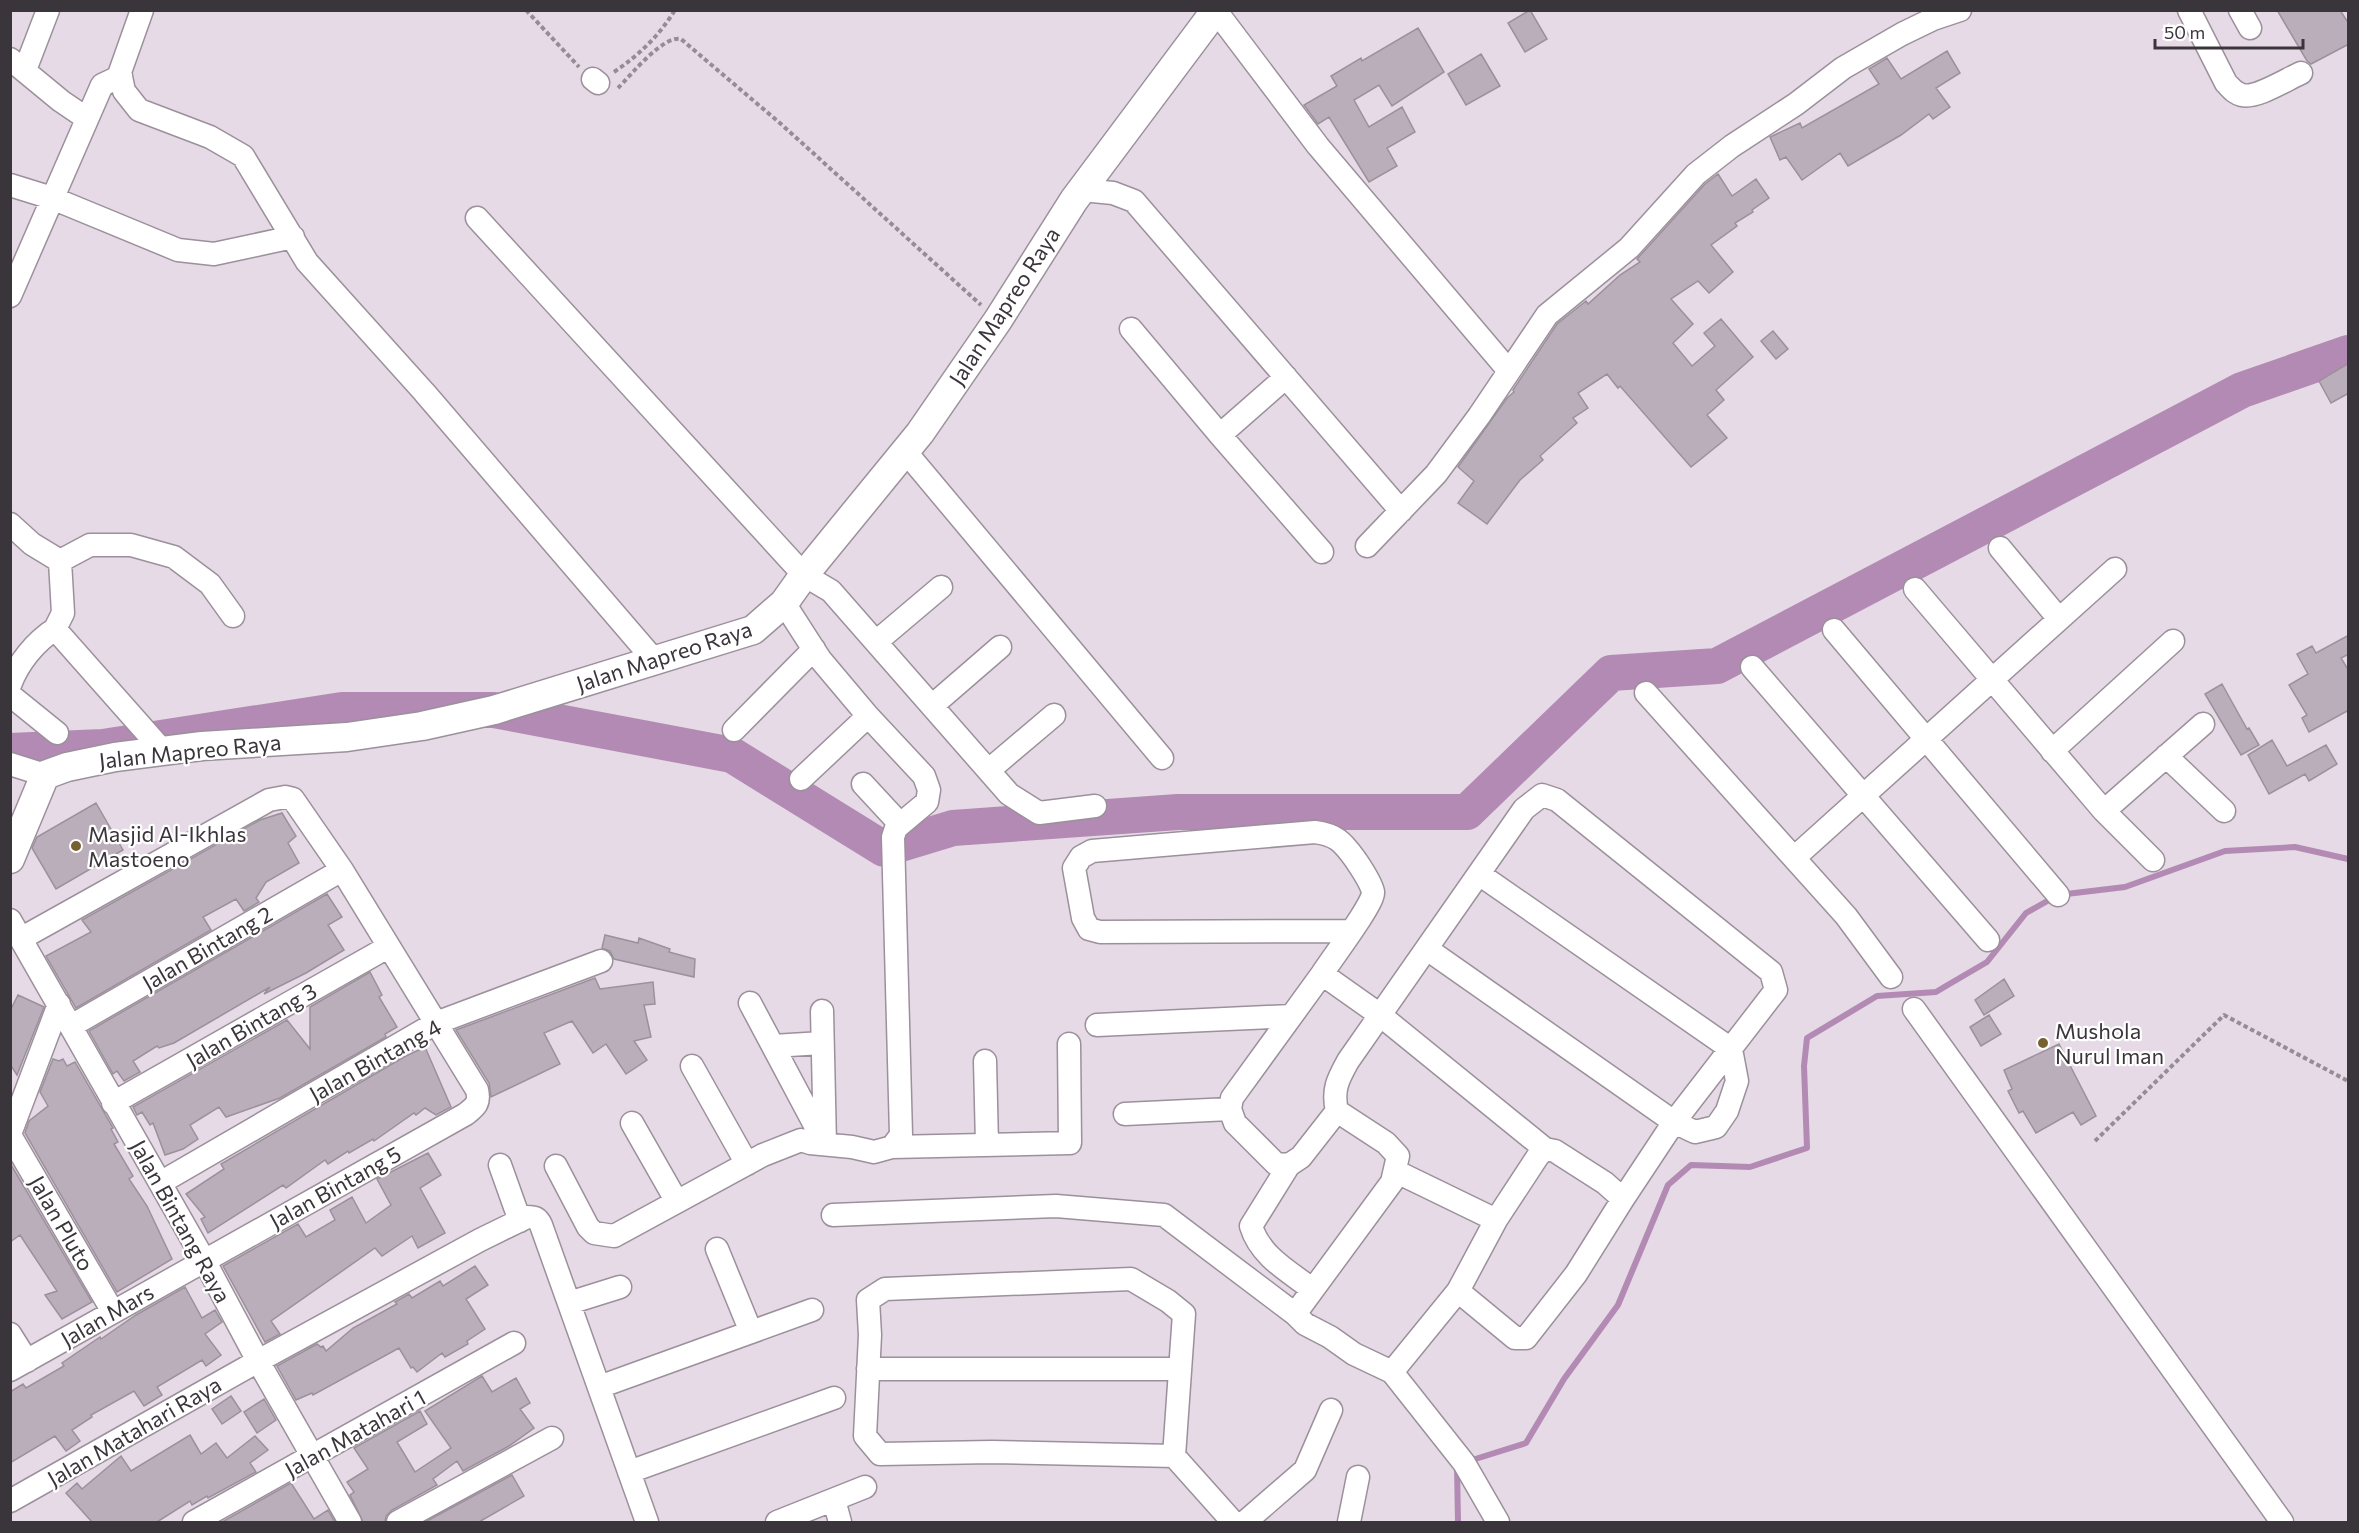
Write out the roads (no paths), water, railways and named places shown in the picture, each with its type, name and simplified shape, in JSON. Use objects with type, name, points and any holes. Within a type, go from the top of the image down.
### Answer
[{"type":"street","points":[[48,10],[18,65],[61,101],[87,118]]},
{"type":"street","points":[[142,10],[120,72],[124,91],[138,110],[210,137],[243,156],[307,261],[432,401],[655,661]]},
{"type":"street","points":[[1367,546],[1436,474],[1546,315],[1629,248],[1696,174],[1872,50],[1933,19],[1960,10]]},
{"type":"street","points":[[2189,10],[2226,83],[2233,92],[2243,96],[2253,95],[2301,73]]},
{"type":"street","points":[[1216,11],[1318,146],[1509,371]]},
{"type":"street","name":"Jalan Mapreo Raya","points":[[45,775],[76,765],[163,751],[225,744],[347,737],[422,726],[494,710],[753,630],[784,603],[804,575],[920,433],[998,320],[1082,190],[1216,11]]},
{"type":"street","points":[[10,296],[102,85],[121,76]]},
{"type":"street","points":[[10,185],[52,198],[178,250],[214,254],[293,237]]},
{"type":"street","points":[[1082,190],[1113,193],[1134,201],[1401,511]]},
{"type":"street","points":[[477,218],[804,575],[831,591],[1009,794],[1039,813],[1095,806]]},
{"type":"street","points":[[1131,329],[1322,552]]},
{"type":"street","points":[[1220,435],[1286,377]]},
{"type":"street","points":[[904,451],[1162,758]]},
{"type":"street","points":[[10,524],[33,544],[60,561]]},
{"type":"street","points":[[60,561],[90,545],[130,545],[174,557],[210,584],[233,616]]},
{"type":"street","points":[[2000,548],[2059,619]]},
{"type":"street","points":[[10,685],[16,668],[45,635],[55,629],[63,613],[60,561]]},
{"type":"street","points":[[1794,858],[2115,569]]},
{"type":"street","points":[[876,642],[941,587]]},
{"type":"street","points":[[1915,589],[2104,812],[2153,860]]},
{"type":"street","points":[[784,603],[814,649],[868,716],[924,776],[929,790],[927,802],[896,828],[893,837],[901,1135],[892,1147]]},
{"type":"street","points":[[55,629],[163,751]]},
{"type":"street","points":[[1834,630],[2058,895]]},
{"type":"street","points":[[2052,751],[2173,641]]},
{"type":"street","points":[[933,705],[1000,647]]},
{"type":"street","points":[[734,730],[814,649]]},
{"type":"street","points":[[1752,667],[1988,940]]},
{"type":"street","points":[[1646,693],[1846,916],[1891,977]]},
{"type":"street","points":[[10,695],[57,733]]},
{"type":"street","points":[[989,770],[1054,715]]},
{"type":"street","points":[[801,778],[868,716]]},
{"type":"street","points":[[2104,812],[2203,724]]},
{"type":"street","points":[[2166,756],[2224,811]]},
{"type":"street","points":[[10,764],[45,775],[10,860]]},
{"type":"street","points":[[863,784],[900,824]]},
{"type":"street","points":[[1295,1314],[1392,1182],[1398,1156],[1386,1143],[1337,1111],[1334,1098],[1336,1083],[1380,1015],[1524,809],[1542,795],[1557,800],[1771,972],[1776,990],[1674,1122],[1576,1274],[1526,1338],[1515,1338],[1458,1291]]},
{"type":"street","points":[[16,929],[268,800],[285,797],[293,799],[299,806],[342,870],[436,1023]]},
{"type":"street","points":[[1289,1165],[1276,1164],[1235,1123],[1230,1109],[1232,1098],[1322,974],[1373,900],[1373,891],[1344,844],[1332,834],[1315,832],[1092,851],[1081,857],[1074,868],[1083,918],[1089,929],[1100,932],[1351,931]]},
{"type":"street","name":"Jalan Bintang 2","points":[[71,1026],[342,870]]},
{"type":"street","points":[[1427,949],[1674,1122],[1695,1132],[1716,1127],[1726,1111],[1737,1082],[1731,1049],[1479,874]]},
{"type":"street","name":"Jalan Bintang Raya","points":[[16,929],[350,1522]]},
{"type":"street","name":"Jalan Bintang 3","points":[[113,1103],[388,947]]},
{"type":"street","name":"Jalan Bintang 4","points":[[160,1183],[436,1023],[601,961]]},
{"type":"street","points":[[1322,974],[1380,1015],[1545,1149],[1555,1151],[1605,1183],[1623,1198]]},
{"type":"street","points":[[750,1003],[825,1144]]},
{"type":"street","points":[[10,1134],[59,1004]]},
{"type":"street","points":[[1914,1009],[2282,1522]]},
{"type":"street","points":[[822,1011],[825,1144]]},
{"type":"street","points":[[1097,1025],[1291,1016]]},
{"type":"street","name":"Jalan Bintang 5","points":[[204,1260],[477,1106],[479,1099],[477,1090],[436,1023]]},
{"type":"street","points":[[773,1046],[822,1043]]},
{"type":"street","points":[[556,1166],[588,1227],[594,1233],[614,1236],[747,1164],[801,1140],[874,1152],[892,1147],[1070,1143],[1069,1044]]},
{"type":"street","points":[[985,1061],[987,1145]]},
{"type":"street","points":[[692,1066],[747,1164]]},
{"type":"street","points":[[1125,1114],[1230,1109]]},
{"type":"street","points":[[1312,1289],[1266,1253],[1255,1240],[1251,1226],[1289,1165],[1301,1157],[1337,1111]]},
{"type":"street","points":[[632,1123],[677,1202]]},
{"type":"street","name":"Jalan Pluto","points":[[10,1134],[113,1312]]},
{"type":"street","points":[[1392,1372],[1458,1291],[1496,1220],[1545,1149]]},
{"type":"street","points":[[500,1165],[520,1221]]},
{"type":"street","points":[[1395,1171],[1496,1220]]},
{"type":"street","points":[[833,1215],[1056,1206],[1164,1215],[1305,1324],[1330,1336],[1354,1354],[1392,1372],[1464,1463],[1498,1522]]},
{"type":"street","points":[[258,1361],[480,1240],[533,1217],[538,1220],[647,1522]]},
{"type":"street","points":[[717,1249],[751,1332]]},
{"type":"street","name":"Jalan Mars","points":[[19,1366],[204,1260]]},
{"type":"street","points":[[1174,1456],[992,1452],[880,1454],[865,1436],[868,1300],[885,1289],[1131,1279],[1184,1314],[1174,1456],[1233,1522]]},
{"type":"street","points":[[569,1303],[620,1287]]},
{"type":"street","points":[[599,1387],[812,1310]]},
{"type":"street","points":[[10,1334],[19,1366]]},
{"type":"street","name":"Jalan Matahari 1","points":[[194,1522],[514,1343]]},
{"type":"street","name":"Jalan Matahari Raya","points":[[10,1501],[258,1361]]},
{"type":"street","points":[[868,1369],[1180,1369]]},
{"type":"street","points":[[629,1472],[834,1398]]},
{"type":"street","points":[[1245,1522],[1305,1470],[1331,1410]]},
{"type":"street","points":[[398,1522],[552,1438]]},
{"type":"street","points":[[1348,1522],[1358,1477]]},
{"type":"street","points":[[777,1522],[865,1487]]},
{"type":"street","points":[[834,1500],[840,1522]]},
{"type":"waterway","points":[[10,751],[103,747],[342,710],[494,710],[732,755],[884,849],[953,828],[1178,812],[1467,812],[1611,673],[1717,666],[2242,390],[2348,353]]},
{"type":"waterway","points":[[1469,1461],[1526,1443],[1564,1379],[1618,1305],[1668,1185],[1691,1165],[1750,1167],[1807,1148],[1804,1066],[1807,1038],[1877,996],[1936,992],[1987,962],[2026,913],[2058,895],[2125,887],[2225,851],[2295,847],[2348,859]]},
{"type":"waterway","points":[[1457,1466],[1458,1522]]},
{"type":"place","name":"Masjid Al-Ikhlas Mastoeno","points":[[76,846]]},
{"type":"place","name":"Mushola Nurul Iman","points":[[2043,1043]]}]
